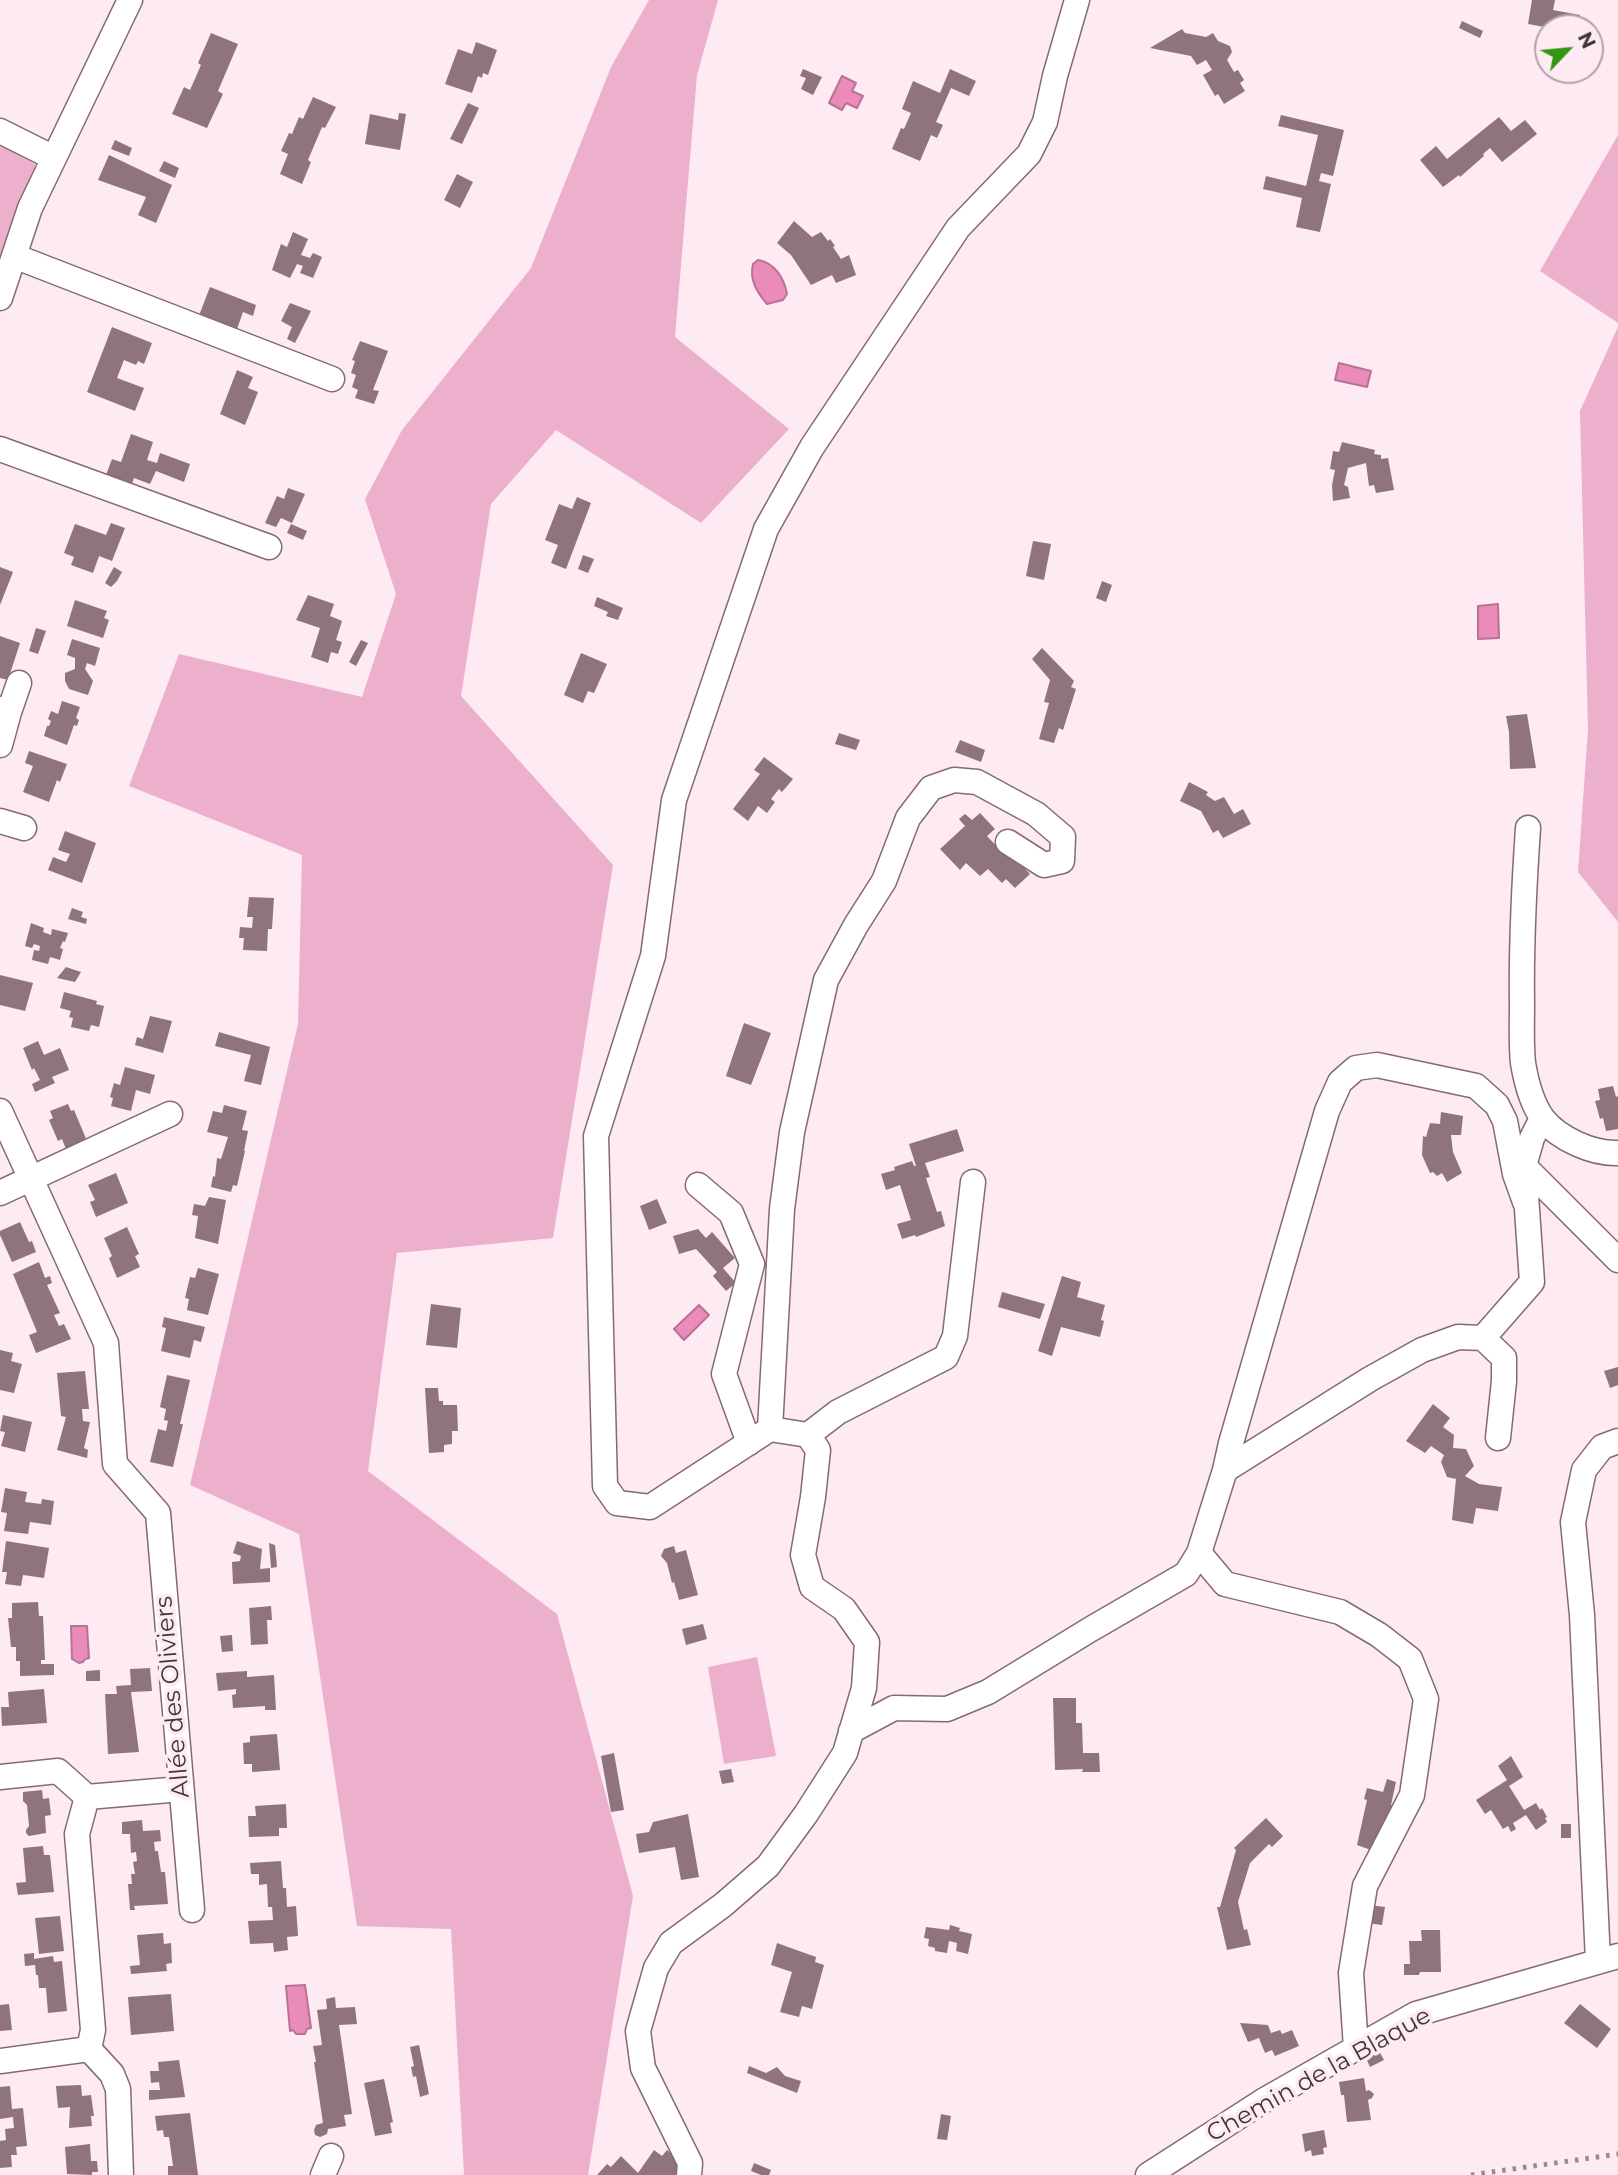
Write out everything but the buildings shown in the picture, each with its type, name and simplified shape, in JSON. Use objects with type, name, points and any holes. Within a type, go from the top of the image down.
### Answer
[{"type":"street","points":[[0,298],[30,208],[130,0]]},
{"type":"street","points":[[973,1182],[955,1336],[946,1357],[838,1412],[808,1435],[759,1436],[650,1507],[617,1503],[605,1486],[596,1136],[653,956],[674,800],[766,529],[811,447],[958,228],[1029,154],[1045,122],[1077,0]]},
{"type":"street","points":[[0,131],[54,158]]},
{"type":"street","points":[[14,256],[332,379]]},
{"type":"street","points":[[0,449],[269,547]]},
{"type":"street","points":[[0,745],[4,711],[19,682]]},
{"type":"street","points":[[759,1436],[792,1132],[826,980],[884,881],[908,818],[932,788],[954,780],[977,782],[1036,814],[1063,837],[1062,861],[1044,865],[1008,842]]},
{"type":"street","points":[[0,821],[24,828]]},
{"type":"street","points":[[1528,828],[1523,902],[1523,1062],[1529,1090],[1542,1118],[1562,1136],[1603,1154],[1618,1153]]},
{"type":"street","points":[[851,1731],[894,1708],[947,1709],[988,1692],[1186,1574],[1199,1553],[1225,1470],[1327,1111],[1339,1082],[1356,1068],[1377,1065],[1476,1086],[1497,1105],[1505,1121],[1515,1174],[1525,1202]]},
{"type":"street","name":"Allée des Oliviers","points":[[0,1111],[106,1343],[115,1464],[158,1513],[192,1910]]},
{"type":"street","points":[[0,1193],[170,1114]]},
{"type":"street","points":[[1483,1338],[1532,1282],[1524,1166],[1532,1138],[1542,1118]]},
{"type":"street","points":[[1524,1166],[1618,1260]]},
{"type":"street","points":[[698,1185],[731,1213],[752,1264],[724,1374],[759,1436]]},
{"type":"street","points":[[1225,1470],[1370,1379],[1422,1350],[1458,1337],[1483,1338],[1504,1358],[1498,1438]]},
{"type":"street","points":[[689,2175],[690,2164],[643,2068],[638,2031],[656,1968],[671,1942],[723,1905],[768,1866],[806,1814],[845,1753],[864,1688],[867,1642],[844,1609],[812,1587],[803,1555],[818,1450],[808,1435]]},
{"type":"street","points":[[1608,1958],[1573,1522],[1584,1470],[1602,1447],[1618,1440]]},
{"type":"street","points":[[1199,1553],[1226,1584],[1340,1612],[1379,1635],[1410,1659],[1426,1699],[1412,1795],[1365,1886],[1351,1973],[1356,2048]]},
{"type":"street","points":[[0,1777],[58,1771],[87,1797],[181,1789]]},
{"type":"street","points":[[87,1797],[77,1835],[93,2030],[89,2049]]},
{"type":"street","name":"Chemin de la Blaque","points":[[1148,2175],[1263,2101],[1416,2014],[1608,1958]]},
{"type":"street","points":[[0,2061],[89,2049]]},
{"type":"street","points":[[89,2049],[111,2074],[118,2089],[121,2175]]},
{"type":"shaded area","points":[[649,0],[718,0],[697,75],[675,337],[789,429],[701,523],[556,430],[491,504],[461,696],[613,865],[553,1238],[397,1253],[368,1471],[557,1614],[633,1896],[588,2175],[464,2175],[451,1929],[357,1926],[299,1534],[190,1485],[298,1024],[302,855],[129,786],[179,654],[362,697],[396,594],[365,499],[402,430],[531,268],[611,67]]},
{"type":"shaded area","points":[[842,76],[856,83],[852,91],[863,96],[857,108],[846,103],[842,110],[829,103]]},
{"type":"shaded area","points":[[1618,135],[1618,323],[1540,271]]},
{"type":"shaded area","points":[[0,144],[35,164],[34,176],[0,281]]},
{"type":"shaded area","points":[[758,260],[769,264],[781,277],[787,294],[783,300],[767,304],[757,290],[752,270],[753,264]]},
{"type":"shaded area","points":[[1618,327],[1618,922],[1578,872],[1588,729],[1580,411]]},
{"type":"shaded area","points":[[1339,363],[1371,371],[1367,387],[1335,380]]},
{"type":"shaded area","points":[[1498,604],[1499,638],[1478,639],[1478,606]]},
{"type":"shaded area","points":[[699,1305],[709,1315],[684,1340],[674,1329]]},
{"type":"shaded area","points":[[71,1626],[87,1626],[89,1658],[83,1662],[72,1659]]},
{"type":"shaded area","points":[[757,1657],[776,1756],[724,1764],[708,1667]]},
{"type":"shaded area","points":[[305,1985],[311,2028],[307,2029],[305,2034],[296,2034],[293,2030],[290,2031],[286,1986]]},
{"type":"railway","points":[[1471,2175],[1618,2154]]}]
